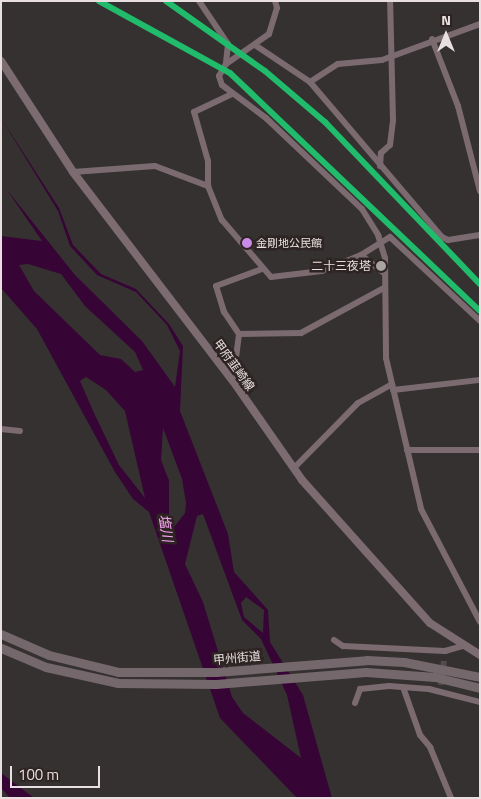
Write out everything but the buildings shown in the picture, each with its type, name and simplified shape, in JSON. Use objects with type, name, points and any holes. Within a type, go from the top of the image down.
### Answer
[{"type":"highway","name":"甲州街道","points":[[1,634],[88,666],[146,674],[327,663],[404,662],[480,677]]},
{"type":"highway","name":"甲州街道","points":[[1,648],[85,678],[151,686],[329,674],[404,673],[480,688]]},
{"type":"main road","name":"甲府韮崎線","points":[[1,61],[73,172],[233,381],[294,468],[430,623],[462,646],[480,655]]},
{"type":"street","points":[[199,1],[226,36],[226,64],[219,80],[232,94],[266,118],[362,209],[380,240],[384,273],[386,358],[407,450],[425,518],[479,619]]},
{"type":"street","points":[[226,64],[271,32],[275,1]]},
{"type":"street","points":[[380,166],[381,153],[390,144],[395,56],[390,1]]},
{"type":"street","points":[[310,82],[338,64],[395,56],[432,39],[480,24]]},
{"type":"street","points":[[432,39],[458,106],[480,191]]},
{"type":"street","points":[[255,45],[310,82],[442,237],[448,240],[480,235]]},
{"type":"street","points":[[232,94],[194,112],[208,162],[208,186],[222,220],[262,269],[271,277],[322,271],[361,255],[380,240],[390,237],[480,321]]},
{"type":"street","points":[[73,172],[155,166],[208,186]]},
{"type":"street","points":[[361,255],[384,273]]},
{"type":"street","points":[[233,381],[239,334],[224,312],[216,286],[262,269]]},
{"type":"street","points":[[239,334],[301,332],[384,288]]},
{"type":"street","points":[[294,468],[351,408],[392,387],[480,380]]},
{"type":"street","points":[[1,429],[20,431]]},
{"type":"street","points":[[407,450],[480,450]]},
{"type":"street","points":[[334,640],[344,646],[445,651],[462,646]]},
{"type":"street","points":[[444,660],[445,651]]},
{"type":"street","points":[[355,703],[356,691],[366,687],[440,688],[480,702]]},
{"type":"street","points":[[404,687],[420,735],[430,747],[452,798]]},
{"type":"water","points":[[1,118],[59,208],[73,245],[101,274],[136,289],[169,324],[183,346],[180,411],[228,534],[234,572],[268,610],[270,642],[303,695],[332,798],[297,798],[220,718],[149,512],[133,499],[115,472],[37,329],[1,288],[1,236],[42,241],[7,190],[75,275],[142,341],[175,387],[180,351],[167,325],[136,292],[97,275],[70,246],[58,211]],"holes":[[[28,264],[61,274],[85,306],[135,352],[143,370],[135,372],[121,359],[100,355],[34,291],[19,265]],[[86,377],[106,390],[125,411],[145,498],[119,465],[80,381]],[[163,428],[182,479],[186,503],[185,513],[174,527],[159,494]],[[203,514],[242,620],[261,639],[287,695],[301,758],[243,713],[232,697],[203,602],[185,564],[197,516]],[[246,597],[264,610],[263,633],[244,617],[241,603]]]},
{"type":"water","points":[[1,773],[34,798],[10,798],[1,788]]},
{"type":"waterway","name":"塩川","points":[[156,463],[163,481],[163,518]]},
{"type":"tunnel","points":[[441,685],[444,660]]},
{"type":"transit line","points":[[99,1],[230,73],[480,311]]},
{"type":"transit line","points":[[166,1],[265,71],[325,122],[480,284]]},
{"type":"place","name":"金剛地公民館","points":[[247,243]]},
{"type":"place","name":"二十三夜塔","points":[[381,266]]}]
